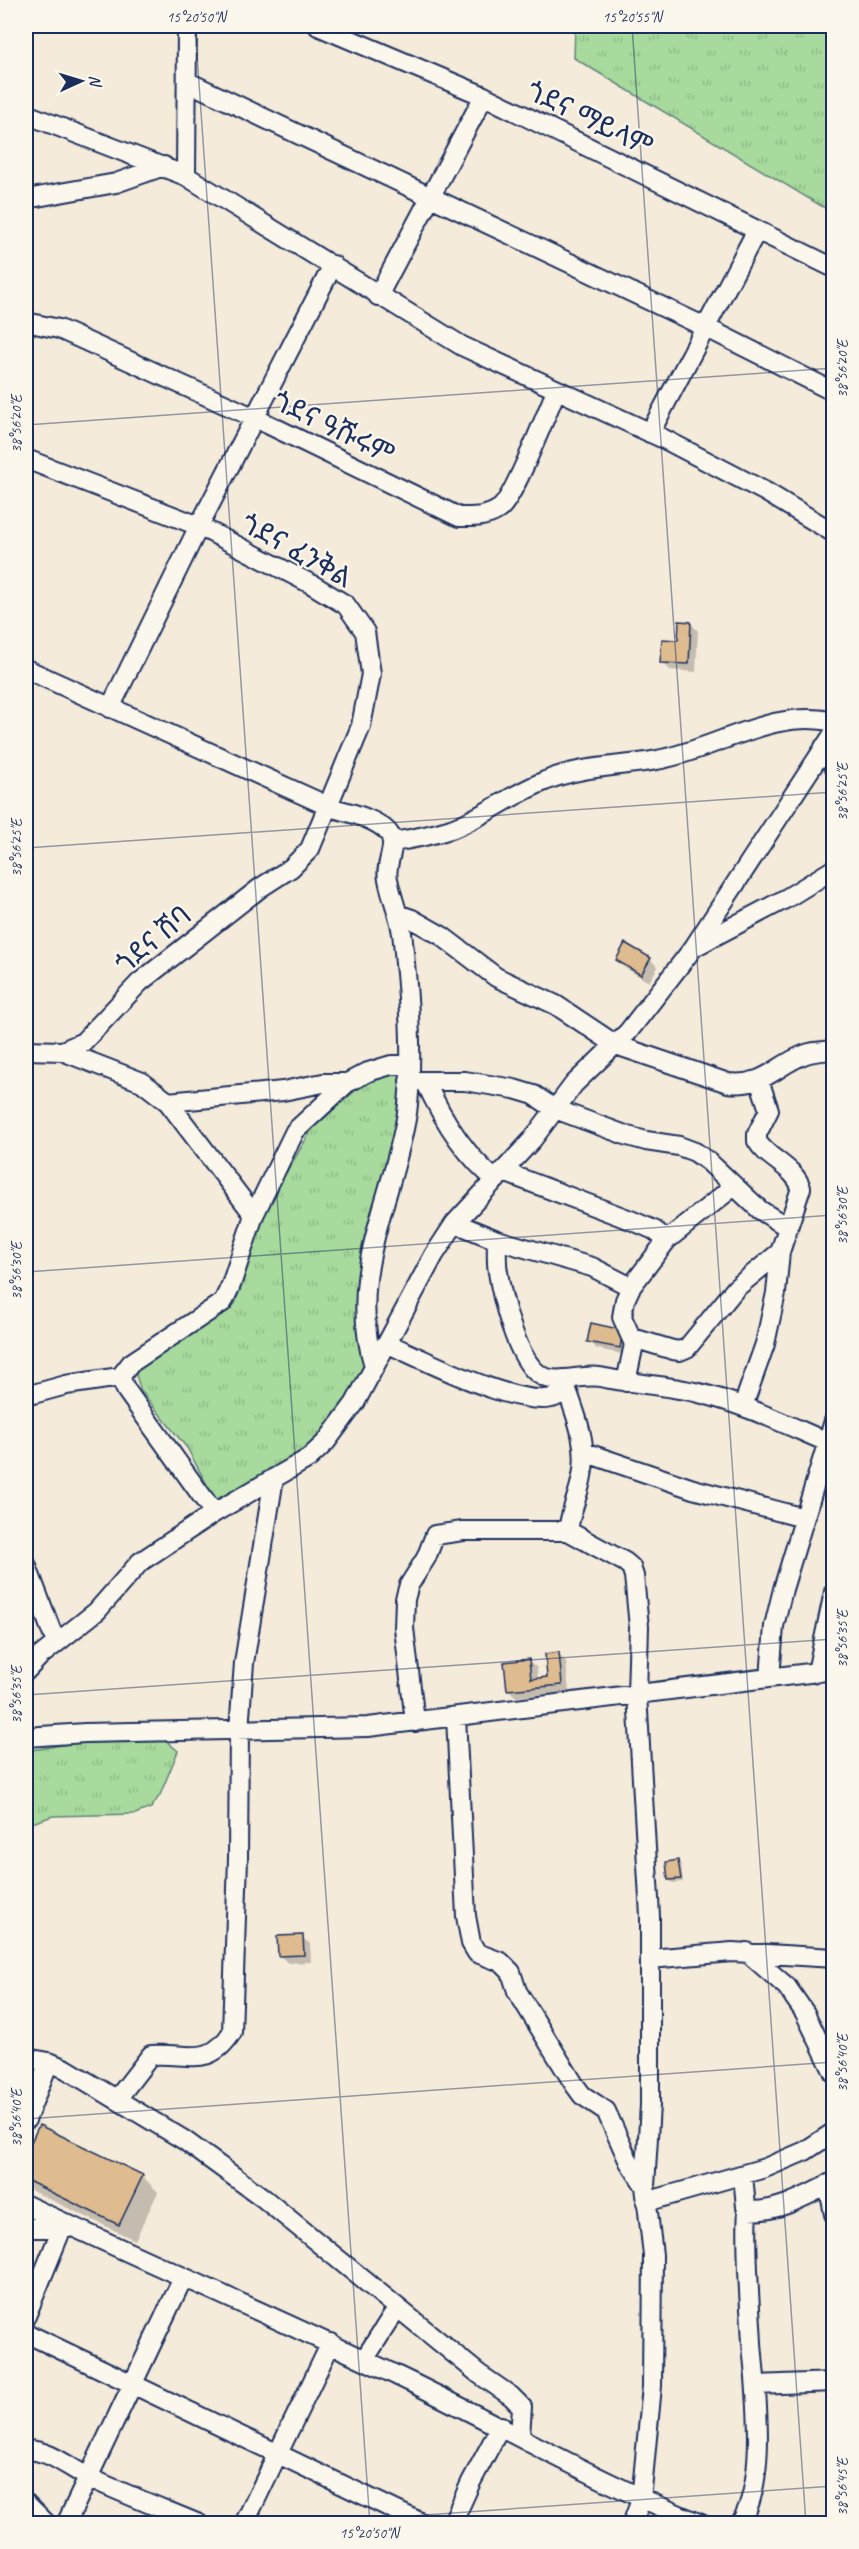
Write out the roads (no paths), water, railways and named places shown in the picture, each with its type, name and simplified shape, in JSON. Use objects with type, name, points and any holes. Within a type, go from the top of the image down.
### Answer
[{"type":"street","points":[[186,176],[187,26]]},
{"type":"street","name":"ጎደና ማይላም","points":[[318,26],[484,96],[834,268]]},
{"type":"street","points":[[188,82],[705,327],[834,392]]},
{"type":"street","points":[[378,296],[432,198],[484,96]]},
{"type":"street","points":[[26,114],[186,176],[462,346],[650,434],[766,492],[834,532]]},
{"type":"street","points":[[26,199],[116,183],[164,166]]},
{"type":"street","points":[[650,434],[757,230]]},
{"type":"street","points":[[110,708],[199,526],[333,265]]},
{"type":"street","name":"ጎደና ዓሹሩም","points":[[26,322],[59,329],[255,418],[459,517],[482,517],[501,508],[521,471],[556,391]]},
{"type":"street","name":"ጎደና ፈንቅል","points":[[26,459],[199,526],[313,585],[346,605],[365,632],[371,674],[361,726],[330,807],[310,849]]},
{"type":"street","points":[[26,669],[330,807],[372,821],[386,830],[393,842],[386,872],[402,929],[415,1076],[369,1262],[364,1313],[374,1366]]},
{"type":"street","points":[[393,842],[416,839],[452,828],[544,781],[571,771],[659,760],[792,718],[818,718],[834,722]]},
{"type":"street","points":[[829,740],[834,766]]},
{"type":"street","points":[[26,1671],[56,1643],[97,1611],[140,1562],[214,1513],[309,1458],[326,1442],[355,1403],[434,1255],[455,1223],[500,1176],[574,1084],[616,1046],[694,947],[829,740]]},
{"type":"street","name":"ጎደና ሸባ","points":[[62,1051],[83,1042],[140,982],[260,888],[291,868],[310,849]]},
{"type":"street","points":[[694,947],[787,898],[834,868]]},
{"type":"street","points":[[397,914],[412,919],[442,936],[496,977],[556,1005],[616,1046],[728,1083],[743,1084],[759,1080],[806,1054],[834,1050]]},
{"type":"street","points":[[26,1050],[62,1051],[142,1082],[168,1102],[254,1215]]},
{"type":"street","points":[[26,1396],[66,1385],[120,1377],[131,1363],[223,1302],[231,1285],[254,1215],[295,1131],[347,1083],[368,1072],[391,1065],[415,1076],[514,1089],[534,1095],[555,1109],[628,1136],[679,1146],[695,1152],[710,1162],[733,1187],[760,1210],[787,1227]]},
{"type":"street","points":[[415,1076],[434,1100],[466,1152],[477,1165],[500,1176],[643,1226],[667,1240]]},
{"type":"street","points":[[742,1406],[765,1344],[776,1293],[780,1252],[801,1188],[795,1177],[757,1141],[757,1134],[769,1110],[759,1080]]},
{"type":"street","points":[[168,1102],[283,1091],[323,1083],[347,1083]]},
{"type":"street","points":[[626,1382],[634,1344],[633,1338],[624,1326],[622,1317],[625,1300],[632,1287],[667,1240],[733,1187]]},
{"type":"street","points":[[455,1223],[497,1240],[592,1267],[632,1287]]},
{"type":"street","points":[[497,1240],[497,1272],[510,1321],[534,1370],[544,1377],[565,1384],[584,1452],[582,1479],[568,1531]]},
{"type":"street","points":[[633,1338],[673,1350],[680,1351],[687,1348],[717,1308],[736,1288],[780,1252]]},
{"type":"street","points":[[386,1343],[473,1383],[526,1397],[555,1397],[565,1384],[594,1376],[698,1393],[742,1406],[827,1442]]},
{"type":"street","points":[[120,1377],[126,1390],[214,1513]]},
{"type":"street","points":[[770,1678],[774,1626],[834,1421]]},
{"type":"street","points":[[584,1452],[693,1489],[804,1518]]},
{"type":"street","points":[[117,2099],[151,2055],[168,2054],[191,2058],[206,2056],[223,2046],[232,2032],[238,1859],[239,1730],[244,1663],[274,1478]]},
{"type":"street","points":[[415,1722],[404,1629],[405,1599],[409,1585],[426,1558],[435,1535],[463,1531],[568,1531],[625,1562],[631,1568],[636,1586],[639,1627],[637,1694],[650,1916],[650,2105],[646,2194],[653,2255],[652,2386],[642,2500],[632,2523]]},
{"type":"street","points":[[26,1564],[29,1582],[56,1643]]},
{"type":"street","points":[[26,1737],[85,1732],[368,1727],[825,1671],[834,1592]]},
{"type":"street","points":[[456,1717],[466,1916],[471,1942],[477,1953],[501,1962],[511,1972],[517,1991],[574,2084],[582,2095],[606,2112],[646,2194]]},
{"type":"street","points":[[650,1959],[747,1952],[834,1958]]},
{"type":"street","points":[[747,1952],[787,1987],[805,2013],[834,2073]]},
{"type":"street","points":[[26,2058],[49,2062],[117,2099],[184,2140],[262,2198],[479,2374],[519,2403],[522,2407],[520,2436]]},
{"type":"street","points":[[26,2120],[49,2062]]},
{"type":"street","points":[[646,2194],[743,2175],[787,2160],[834,2132]]},
{"type":"street","points":[[740,2523],[749,2509],[758,2412],[748,2210],[743,2175]]},
{"type":"street","points":[[748,2210],[764,2211],[792,2203],[831,2183],[834,2214]]},
{"type":"street","points":[[26,2205],[68,2228],[331,2343],[501,2426],[642,2500],[700,2523]]},
{"type":"street","points":[[26,2228],[68,2228]]},
{"type":"street","points":[[26,2316],[68,2228]]},
{"type":"street","points":[[66,2523],[183,2278]]},
{"type":"street","points":[[364,2360],[397,2308]]},
{"type":"street","points":[[26,2334],[424,2523]]},
{"type":"street","points":[[244,2523],[331,2343]]},
{"type":"street","points":[[756,2385],[834,2382]]},
{"type":"street","points":[[452,2523],[501,2426]]},
{"type":"street","points":[[26,2450],[33,2450],[66,2463],[89,2478],[199,2523]]},
{"type":"street","points":[[26,2503],[46,2523]]}]
